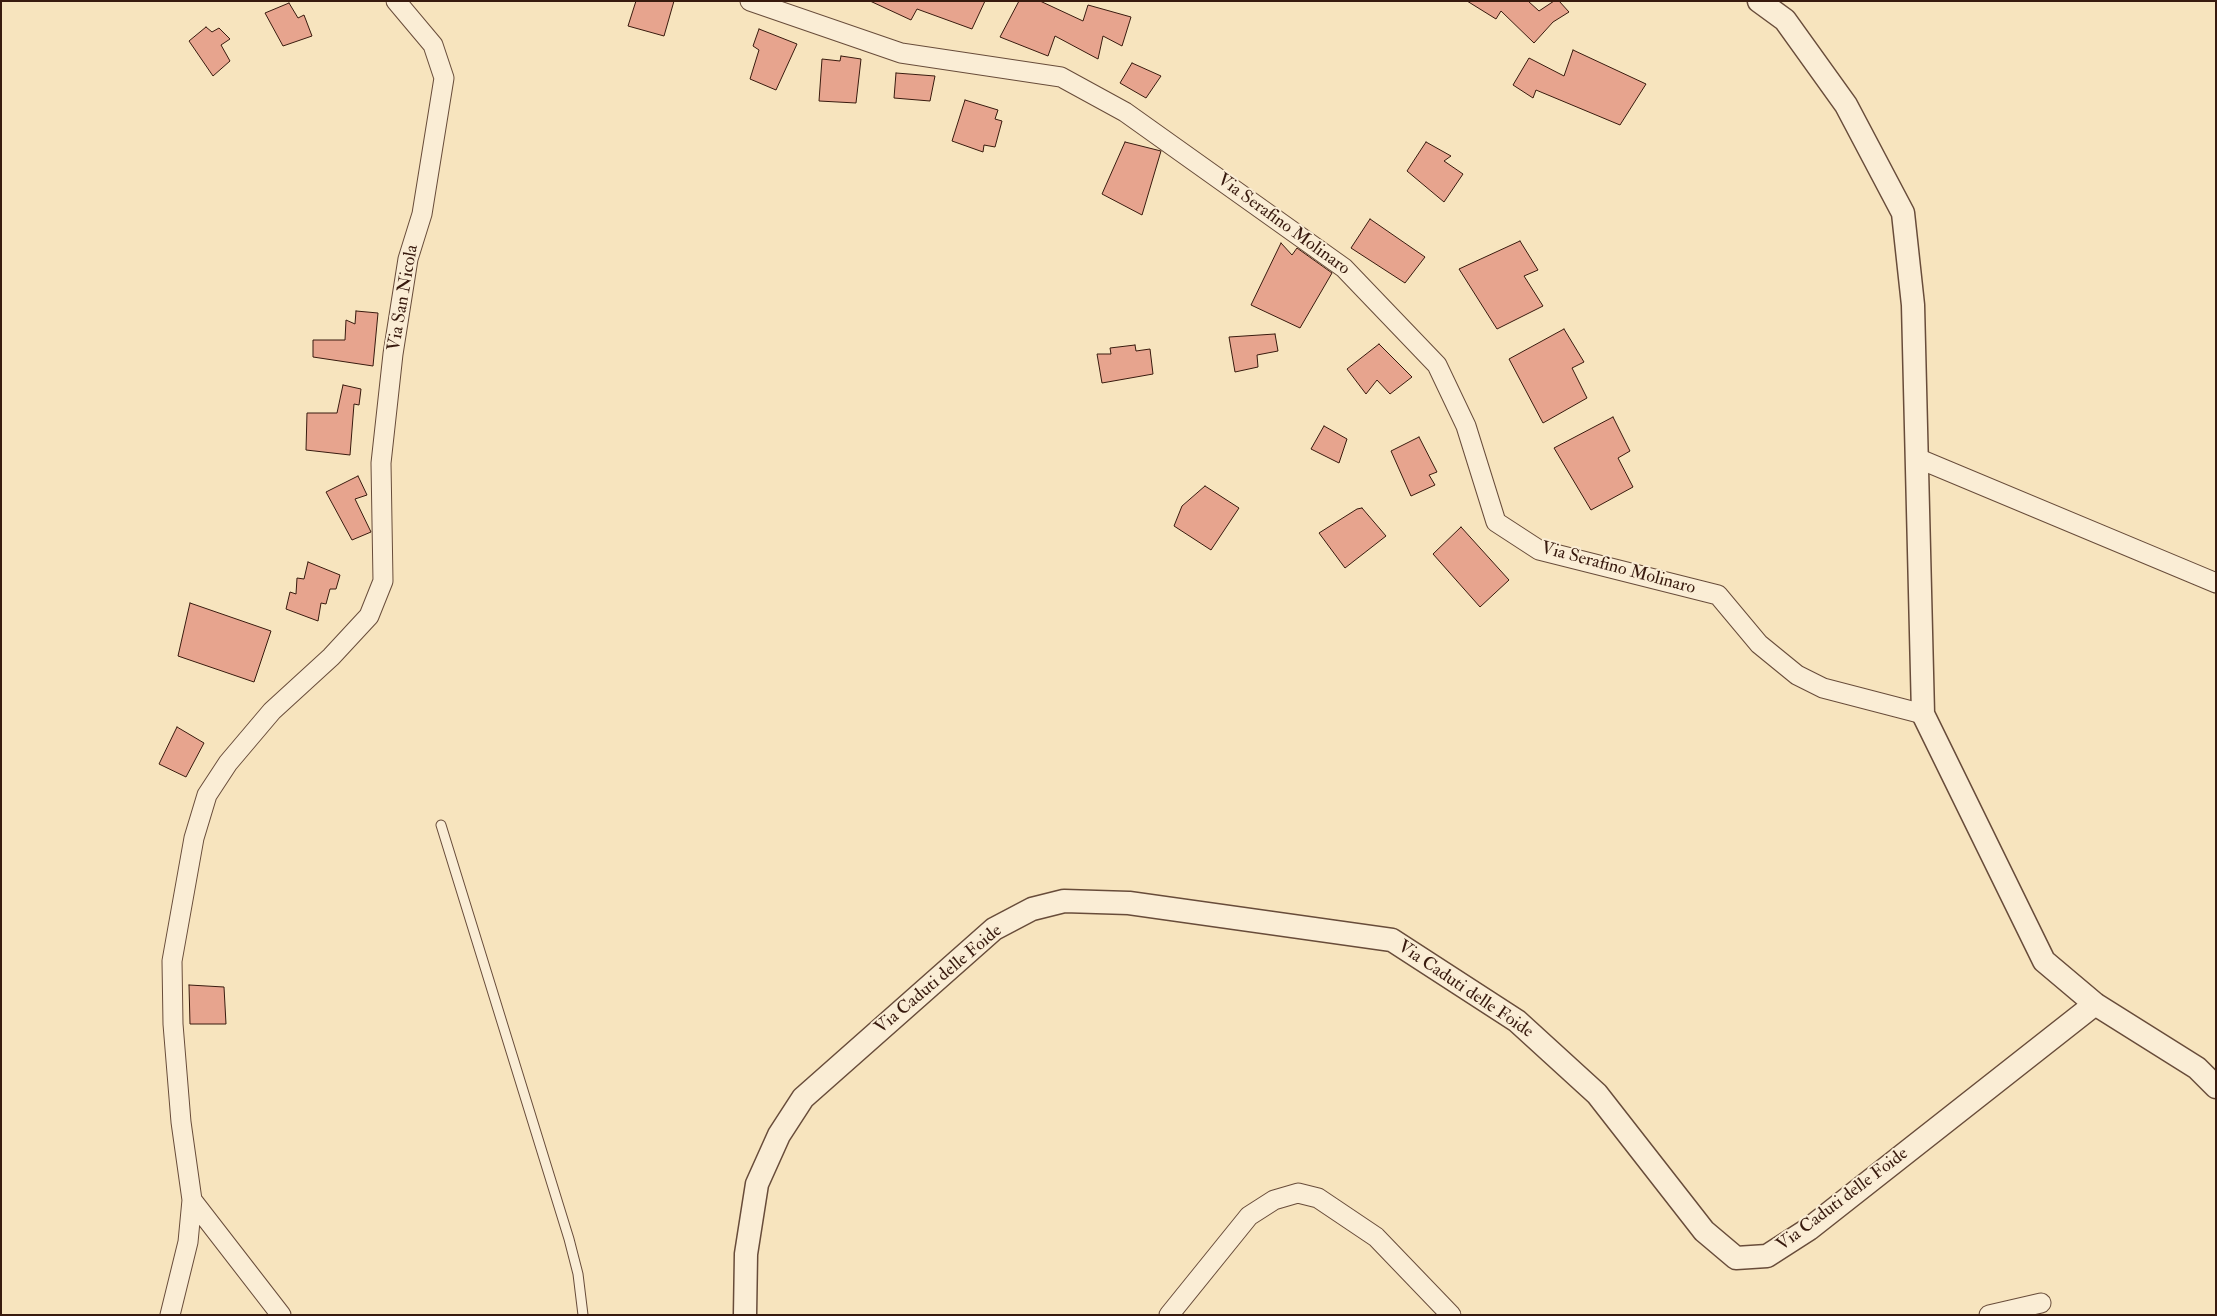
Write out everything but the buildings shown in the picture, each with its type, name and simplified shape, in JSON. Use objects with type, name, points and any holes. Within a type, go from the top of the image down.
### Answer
[{"type":"street","name":"Via San Nicola","points":[[192,1200],[181,1122],[173,1024],[172,961],[194,838],[207,795],[228,763],[272,711],[331,657],[369,616],[384,581],[381,463],[393,354],[408,259],[422,214],[444,78],[433,46],[396,1]]},
{"type":"street","name":"Via Serafino Molinaro","points":[[750,1],[901,53],[1061,78],[1125,112],[1344,268],[1437,364],[1466,426],[1496,522],[1539,550],[1718,595],[1759,644],[1798,675],[1823,688],[1923,714]]},
{"type":"street","points":[[1758,1],[1785,20],[1846,105],[1903,213],[1913,305],[1923,714],[2044,961],[2095,1004],[2197,1068],[2216,1086]]},
{"type":"street","points":[[1917,458],[2216,583]]},
{"type":"street","name":"Via Caduti delle Foide","points":[[745,1315],[746,1254],[757,1184],[778,1135],[803,1098],[994,929],[1032,909],[1064,901],[1129,903],[1392,940],[1517,1021],[1597,1094],[1704,1231],[1736,1258],[1767,1256],[1809,1229],[2095,1004]]},
{"type":"street","points":[[1169,1315],[1249,1216],[1274,1200],[1298,1193],[1318,1198],[1376,1237],[1451,1315]]},
{"type":"street","points":[[170,1315],[188,1242],[192,1200]]},
{"type":"street","points":[[192,1200],[281,1315]]},
{"type":"street","points":[[1989,1315],[2042,1303]]},
{"type":"lane","points":[[441,825],[569,1239],[578,1274],[583,1315]]}]
